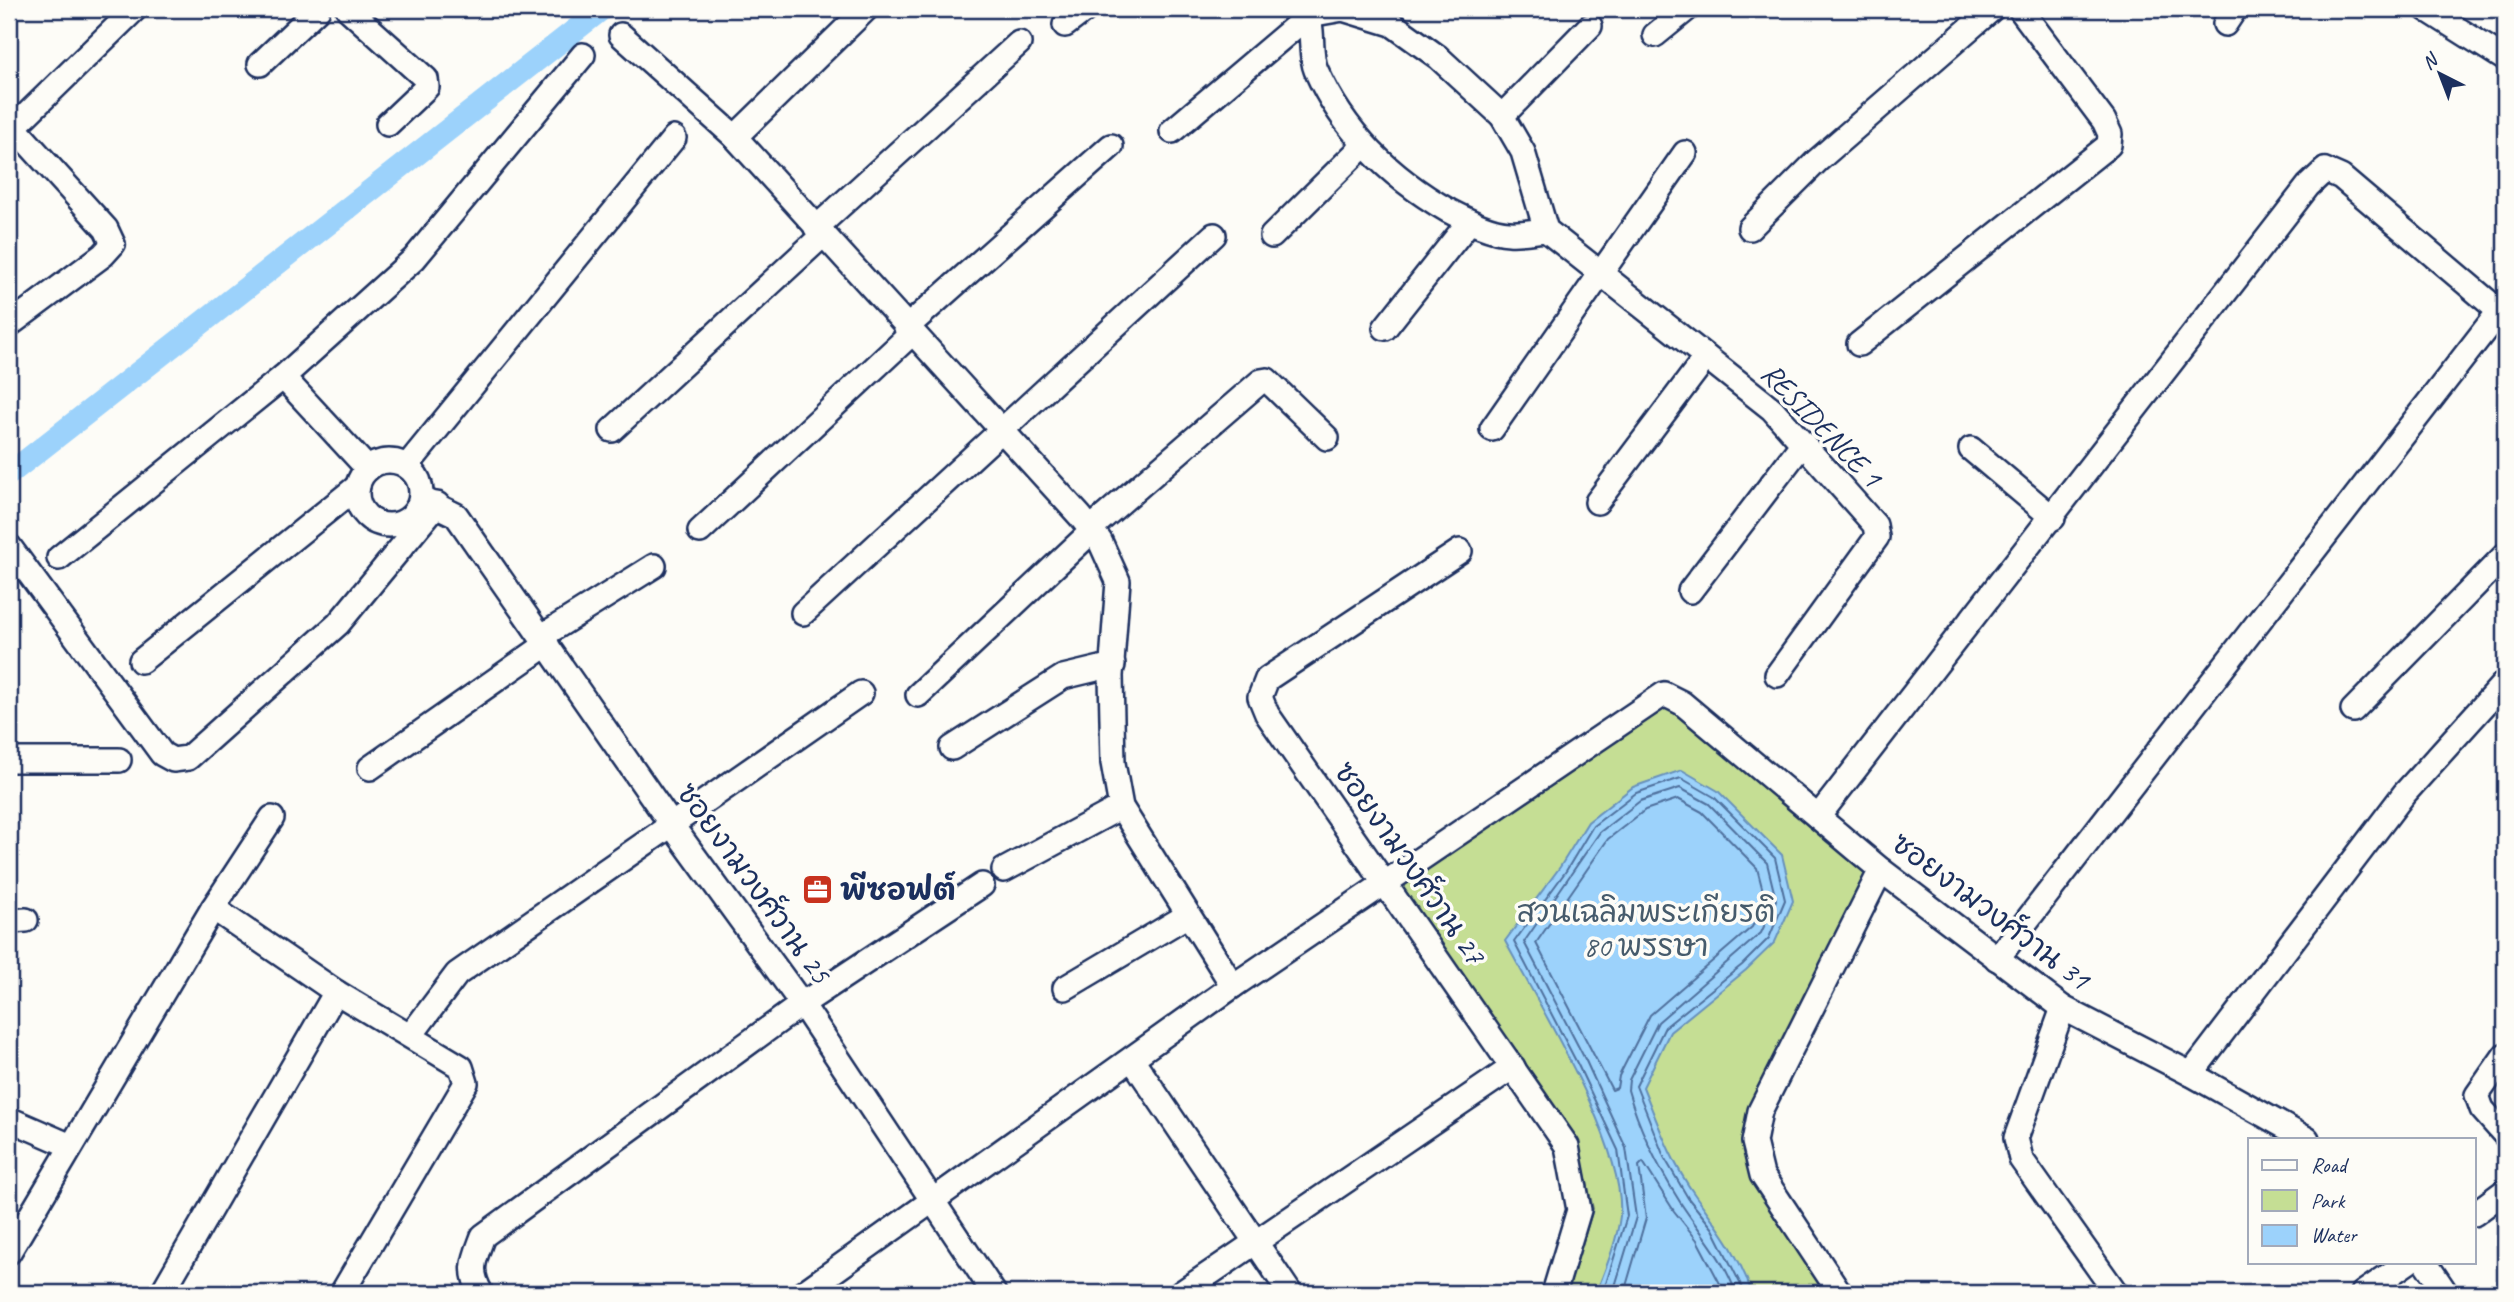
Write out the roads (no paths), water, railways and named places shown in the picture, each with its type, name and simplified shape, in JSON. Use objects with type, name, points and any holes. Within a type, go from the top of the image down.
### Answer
[{"type":"street","points":[[9,325],[103,255],[113,244],[106,229],[10,127],[135,9]]},
{"type":"street","points":[[260,64],[318,9]]},
{"type":"street","points":[[348,9],[426,79],[427,87],[388,124]]},
{"type":"street","points":[[735,137],[866,9]]},
{"type":"street","points":[[1065,25],[1086,9]]},
{"type":"street","points":[[1172,131],[1307,12],[1343,9],[1392,24],[1438,57],[1502,116],[1523,152],[1546,230],[1507,233],[1469,222],[1412,189],[1363,146],[1330,102],[1310,57],[1307,12]]},
{"type":"street","points":[[1655,35],[1687,9]]},
{"type":"street","points":[[1750,228],[1817,161],[1992,9]]},
{"type":"street","points":[[1859,344],[2109,145],[2109,134],[2104,121],[2020,9]]},
{"type":"street","points":[[2426,9],[2505,59]]},
{"type":"street","points":[[1502,116],[1590,26]]},
{"type":"street","points":[[621,35],[735,137],[1091,530],[1109,559],[1118,581],[1112,665],[1114,763],[1121,807],[1233,986]]},
{"type":"street","points":[[612,430],[1019,43]]},
{"type":"street","points":[[59,558],[283,377],[414,259],[583,55]]},
{"type":"street","points":[[141,661],[363,477],[387,461],[407,466],[674,138]]},
{"type":"street","points":[[700,531],[908,331],[1111,146]]},
{"type":"street","points":[[1272,236],[1363,146]]},
{"type":"street","points":[[1492,429],[1685,153]]},
{"type":"street","points":[[1818,817],[2053,518],[2308,186],[2325,170],[2341,177],[2502,308],[1997,959]]},
{"type":"street","points":[[1385,328],[1469,222]]},
{"type":"street","name":"RESIDENCE 1","points":[[1546,230],[1772,409],[1872,521],[1877,537],[1777,675]]},
{"type":"street","points":[[803,613],[1214,234]]},
{"type":"street","points":[[1597,502],[1706,357]]},
{"type":"street","points":[[283,377],[363,477],[360,506],[366,514],[383,524],[403,521],[417,508],[438,506]]},
{"type":"street","points":[[918,695],[1091,530],[1261,381],[1267,380],[1278,388],[1327,438]]},
{"type":"street","points":[[1690,590],[1803,443]]},
{"type":"street","points":[[1970,449],[2053,518]]},
{"type":"street","name":"ซอยงามวงศ์วาน 25","points":[[407,466],[545,640],[671,824],[802,1004],[994,1293]]},
{"type":"street","points":[[9,546],[162,754],[173,760],[188,758],[338,624],[438,506]]},
{"type":"street","name":"ซอยงามวงศ์วาน 27","points":[[1460,551],[1266,679],[1260,697],[1267,714],[1387,883],[1567,1146],[1579,1210],[1553,1293]]},
{"type":"street","points":[[2353,710],[2505,555]]},
{"type":"street","points":[[370,768],[545,640],[654,566]]},
{"type":"street","points":[[951,748],[1063,677],[1112,665]]},
{"type":"street","points":[[2191,1074],[2404,794],[2505,682]]},
{"type":"street","points":[[411,1035],[457,974],[861,693]]},
{"type":"street","name":"ซอยงามวงศ์วาน 31","points":[[1387,883],[1664,694],[1682,703],[1881,870],[2063,1008],[2191,1074],[2305,1138]]},
{"type":"street","points":[[9,760],[119,760]]},
{"type":"street","points":[[1004,870],[1121,807]]},
{"type":"street","points":[[9,1252],[213,908],[272,818]]},
{"type":"street","points":[[1840,1293],[1762,1175],[1754,1142],[1760,1111],[1881,870]]},
{"type":"street","points":[[803,1293],[1233,986],[1387,883]]},
{"type":"street","points":[[481,1293],[472,1278],[474,1261],[483,1236],[802,1004],[982,885]]},
{"type":"street","points":[[213,908],[336,992],[461,1067],[466,1083],[342,1293]]},
{"type":"street","points":[[1065,988],[1188,915]]},
{"type":"street","points":[[162,1293],[336,992]]},
{"type":"street","points":[[2063,1008],[2016,1138],[2016,1147],[2021,1159],[2116,1293]]},
{"type":"street","points":[[2505,1055],[2477,1094],[2482,1109],[2505,1135]]},
{"type":"street","points":[[1132,1059],[1290,1293]]},
{"type":"street","points":[[1181,1293],[1513,1067]]},
{"type":"street","points":[[9,1119],[71,1146]]},
{"type":"street","points":[[2476,1213],[2505,1191]]},
{"type":"street","points":[[2363,1293],[2405,1264]]},
{"type":"street","points":[[2426,1264],[2446,1293]]},
{"type":"water","points":[[1682,770],[1718,791],[1782,855],[1793,901],[1775,942],[1746,970],[1670,1032],[1643,1087],[1679,1169],[1734,1253],[1752,1293],[1596,1293],[1613,1246],[1620,1216],[1618,1187],[1609,1152],[1578,1077],[1505,941],[1560,867],[1588,822],[1633,787]]},
{"type":"waterway","points":[[9,474],[602,9]]},
{"type":"place","name":"พีซอฟต์","points":[[817,890]]},
{"type":"park label","name":"สวนเฉลิมพระเกียรติ 80 พรรษา","points":[[1646,929]]}]
